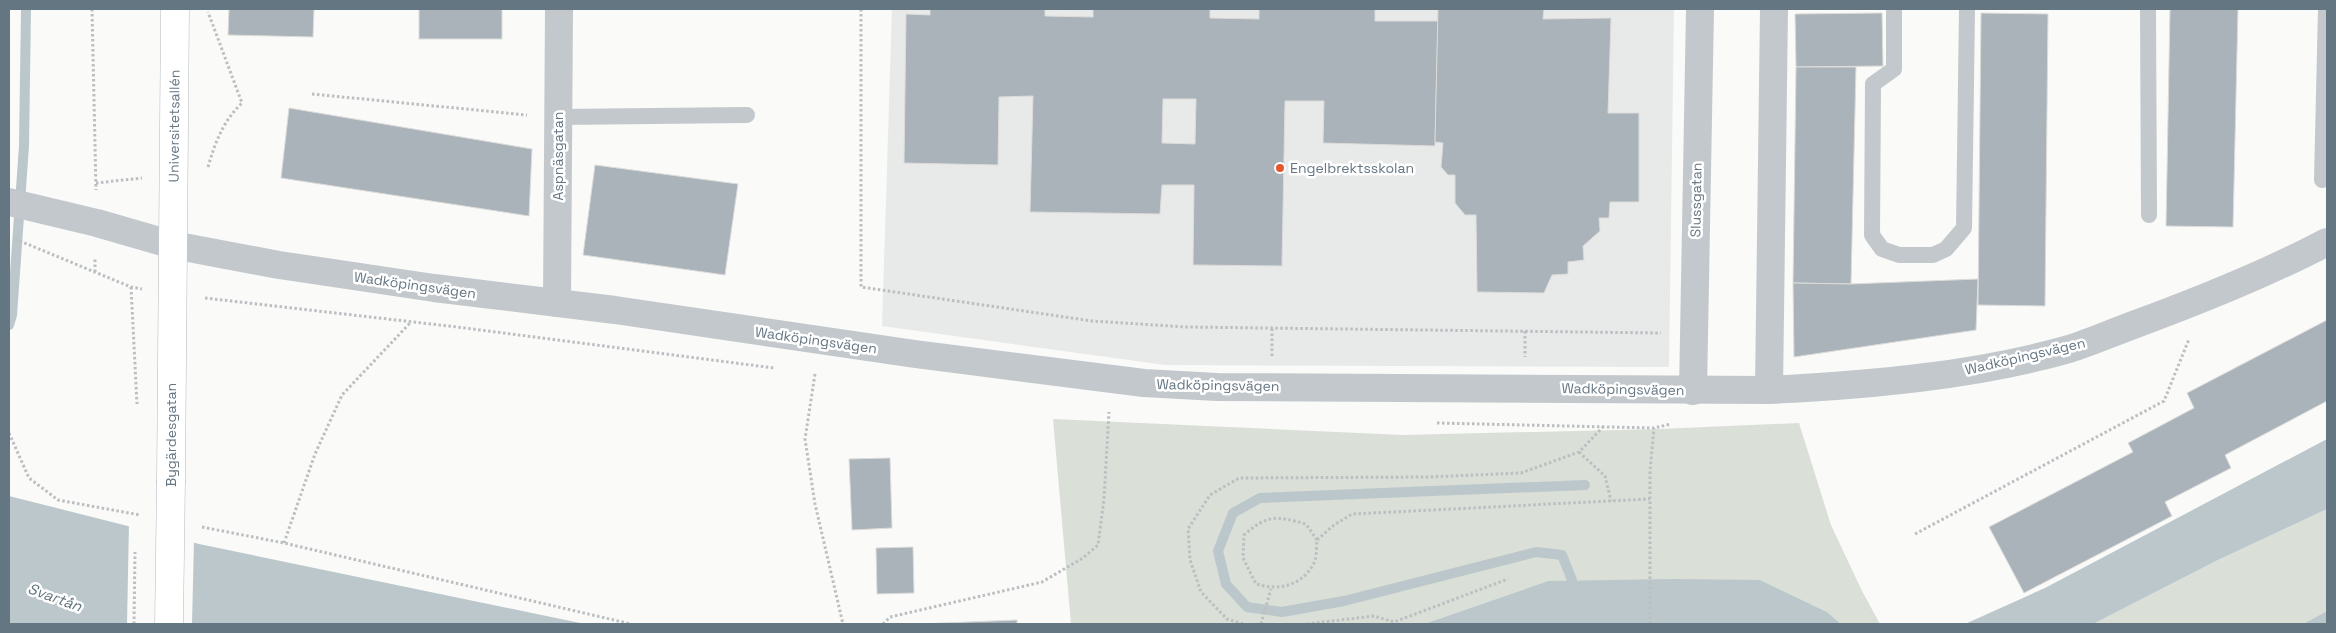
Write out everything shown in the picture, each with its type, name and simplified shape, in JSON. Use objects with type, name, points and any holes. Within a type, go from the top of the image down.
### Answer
[{"type":"street","name":"Universitetsallén","points":[[173,245],[175,9]]},
{"type":"street","name":"Aspnäsgatan","points":[[557,303],[559,9]]},
{"type":"street","name":"Slussgatan","points":[[1693,391],[1700,9]]},
{"type":"street","points":[[1769,390],[1774,9]]},
{"type":"street","name":"Wadköpingsvägen","points":[[9,202],[97,223],[173,245],[279,266],[915,354],[1144,383],[1217,387],[1526,387],[1693,391],[1769,390],[1832,387],[1949,373],[2069,349],[2189,305],[2286,263],[2327,242]]},
{"type":"street","name":"Bygärdesgatan","points":[[169,624],[173,245]]},
{"type":"lane","points":[[1894,9],[1894,69],[1873,84],[1872,235],[1882,249],[1899,255],[1933,255],[1946,249],[1964,228],[1967,9]]},
{"type":"lane","points":[[2148,9],[2149,215]]},
{"type":"lane","points":[[2322,180],[2326,9]]},
{"type":"lane","points":[[558,117],[747,115]]},
{"type":"path","points":[[92,9],[96,184]]},
{"type":"path","points":[[860,9],[861,287],[1092,321],[1186,327],[1694,333]]},
{"type":"path","points":[[312,94],[508,115],[558,117]]},
{"type":"path","points":[[9,236],[131,287],[137,406]]},
{"type":"path","points":[[284,543],[315,454],[342,395],[411,322]]},
{"type":"path","points":[[1915,534],[2164,401],[2190,338]]},
{"type":"path","points":[[814,374],[805,439],[815,504],[844,624]]},
{"type":"path","points":[[883,624],[890,617],[1042,582],[1083,558],[1098,546],[1104,499],[1108,412]]},
{"type":"path","points":[[1243,624],[1227,619],[1201,592],[1190,560],[1188,529],[1210,495],[1239,478],[1428,477],[1521,473],[1578,452],[1604,427]]},
{"type":"path","points":[[1650,624],[1650,499],[1654,428]]},
{"type":"path","points":[[9,433],[29,478],[58,500],[142,516]]},
{"type":"path","points":[[1578,452],[1605,476],[1611,501]]},
{"type":"path","points":[[1317,540],[1334,525],[1352,514],[1650,499]]},
{"type":"path","points":[[1282,518],[1306,524],[1317,540],[1315,562],[1299,582],[1271,588],[1256,584],[1243,558],[1244,535],[1260,521],[1282,518]]},
{"type":"path","points":[[199,527],[284,543],[631,624]]},
{"type":"path","points":[[1307,624],[1374,616],[1394,622],[1508,579]]},
{"type":"path","points":[[1261,624],[1271,588]]},
{"type":"shaded area","name":"Engelbrektsskolan","points":[[892,9],[1674,9],[1669,367],[1165,365],[882,326]]},
{"type":"shaded area","points":[[1053,419],[1403,435],[1659,429],[1799,423],[1831,525],[1880,624],[1841,624],[1827,612],[1760,580],[1548,581],[1424,624],[1071,624]]},
{"type":"shaded area","points":[[2327,509],[2327,611],[2303,624],[2093,624],[2218,560]]},
{"type":"water","points":[[2327,439],[2327,509],[2218,560],[2093,624],[1965,624],[2045,588]]},
{"type":"water","name":"Svartån","points":[[9,496],[199,544],[585,624],[9,624]]},
{"type":"water","points":[[1760,580],[1827,612],[1841,624],[1424,624],[1548,581]]},
{"type":"water","points":[[2327,611],[2327,624],[2303,624]]},
{"type":"pier","points":[[129,523],[194,540],[192,624],[127,624]]},
{"type":"building","points":[[229,9],[314,9],[313,37],[228,35]]},
{"type":"building","points":[[419,9],[502,9],[502,39],[419,39]]},
{"type":"building","points":[[930,9],[1045,9],[1045,16],[1093,17],[1093,9],[1210,9],[1210,18],[1259,19],[1259,9],[1375,9],[1375,21],[1438,21],[1435,146],[1323,143],[1324,101],[1285,101],[1282,266],[1193,265],[1194,185],[1162,185],[1160,214],[1030,212],[1033,96],[999,97],[998,165],[904,163],[906,14],[930,15]],"holes":[[[1163,99],[1196,99],[1195,144],[1162,143]]]},
{"type":"building","points":[[1438,9],[1544,9],[1543,19],[1611,18],[1608,113],[1639,113],[1639,202],[1610,202],[1609,218],[1599,218],[1600,231],[1583,246],[1584,260],[1568,262],[1568,274],[1552,275],[1544,293],[1477,292],[1476,215],[1465,215],[1455,203],[1455,175],[1448,175],[1441,167],[1443,143],[1435,142]]},
{"type":"building","points":[[2170,9],[2238,9],[2233,227],[2166,226]]},
{"type":"building","points":[[1882,13],[1883,66],[1796,67],[1795,14]]},
{"type":"building","points":[[1981,13],[2048,14],[2045,306],[1978,305]]},
{"type":"building","points":[[1796,67],[1856,67],[1851,284],[1793,283]]},
{"type":"building","points":[[289,108],[532,149],[529,216],[281,178]]},
{"type":"building","points":[[595,165],[738,184],[725,275],[583,255]]},
{"type":"building","points":[[1978,279],[1976,330],[1794,357],[1793,283],[1851,284]]},
{"type":"building","points":[[2327,320],[2327,401],[2225,455],[2231,468],[2165,502],[2172,516],[2024,593],[1989,527],[2133,452],[2128,443],[2194,408],[2187,393]]},
{"type":"building","points":[[890,458],[892,528],[852,530],[849,459]]},
{"type":"building","points":[[913,547],[914,593],[877,594],[876,548]]},
{"type":"building","points":[[1017,620],[1017,624],[918,624]]},
{"type":"waterway","points":[[9,325],[12,315],[24,146],[26,9]]},
{"type":"waterway","points":[[1572,580],[1562,555],[1536,552],[1344,601],[1282,612],[1247,607],[1226,584],[1218,551],[1233,513],[1260,498],[1585,485]]},
{"type":"place","name":"Engelbrektsskolan","points":[[1280,168]]}]
